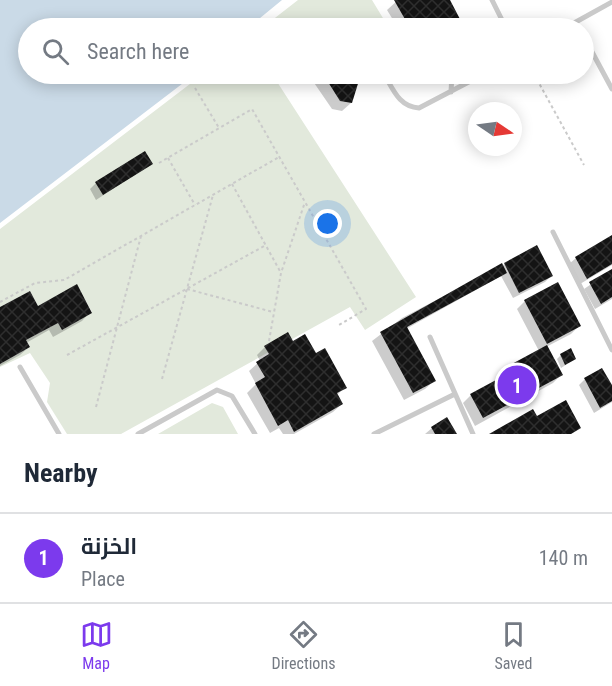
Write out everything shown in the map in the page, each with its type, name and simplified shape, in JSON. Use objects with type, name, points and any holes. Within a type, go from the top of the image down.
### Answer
[{"type":"lane","points":[[492,0],[501,18]]},
{"type":"lane","points":[[583,18],[611,2]]},
{"type":"lane","points":[[594,55],[612,89]]},
{"type":"lane","points":[[390,84],[399,99],[414,107],[425,106],[466,84]]},
{"type":"lane","points":[[451,84],[451,92]]},
{"type":"lane","points":[[553,232],[612,350]]},
{"type":"lane","points":[[430,337],[473,434]]},
{"type":"lane","points":[[20,367],[59,434]]},
{"type":"lane","points":[[138,434],[217,390],[232,396],[255,434]]},
{"type":"lane","points":[[374,434],[455,394]]},
{"type":"path","points":[[539,84],[584,165]]},
{"type":"path","points":[[195,88],[219,128]]},
{"type":"path","points":[[159,163],[252,109],[366,309],[339,325]]},
{"type":"path","points":[[0,302],[35,283],[64,280],[279,157]]},
{"type":"path","points":[[168,158],[195,205]]},
{"type":"path","points":[[232,184],[281,273]]},
{"type":"path","points":[[162,379],[213,195]]},
{"type":"path","points":[[269,341],[281,273],[305,202]]},
{"type":"path","points":[[96,406],[141,236]]},
{"type":"path","points":[[67,355],[266,245]]},
{"type":"path","points":[[187,289],[273,312]]},
{"type":"shaded area","points":[[298,0],[372,0],[383,18],[275,18]]},
{"type":"shaded area","points":[[190,84],[278,84],[416,297],[365,330],[350,307],[121,434],[67,434],[47,402],[50,383],[30,353],[0,367],[0,364],[30,347],[26,340],[58,323],[62,330],[92,312],[77,285],[38,306],[30,291],[0,307],[0,229]]},
{"type":"shaded area","points":[[212,403],[223,407],[238,434],[158,434]]},
{"type":"water","points":[[0,0],[282,0],[260,18],[18,18],[18,84],[182,84],[0,223]]},
{"type":"building","points":[[394,0],[450,0],[459,18],[404,18]]},
{"type":"building","points":[[329,84],[358,84],[352,103],[340,101]]},
{"type":"building","points":[[145,151],[153,164],[103,195],[95,182]]},
{"type":"building","points":[[612,235],[612,264],[587,279],[575,257]]},
{"type":"building","points":[[537,245],[553,276],[519,293],[504,263]]},
{"type":"building","points":[[502,263],[507,273],[407,327],[436,381],[413,393],[380,332]]},
{"type":"building","points":[[612,269],[612,297],[601,304],[589,282]]},
{"type":"building","points":[[558,282],[581,326],[547,344],[524,300]]},
{"type":"building","points":[[77,284],[92,313],[62,330],[58,323],[26,340],[30,347],[0,364],[0,307],[30,291],[38,306]]},
{"type":"building","points":[[288,332],[293,341],[305,334],[316,353],[325,348],[347,388],[337,393],[343,404],[294,432],[288,420],[278,426],[255,383],[265,377],[256,362],[269,354],[264,346]]},
{"type":"building","points":[[547,345],[563,375],[483,418],[470,394],[513,371],[510,365]]},
{"type":"building","points":[[571,348],[576,359],[565,365],[560,354]]},
{"type":"building","points":[[602,368],[612,385],[612,401],[600,408],[584,378]]},
{"type":"building","points":[[566,400],[581,428],[571,434],[489,434],[533,409],[537,416]]},
{"type":"building","points":[[447,417],[457,434],[435,434],[431,427]]},
{"type":"place","name":"الخزنة","points":[[517,385]]}]
